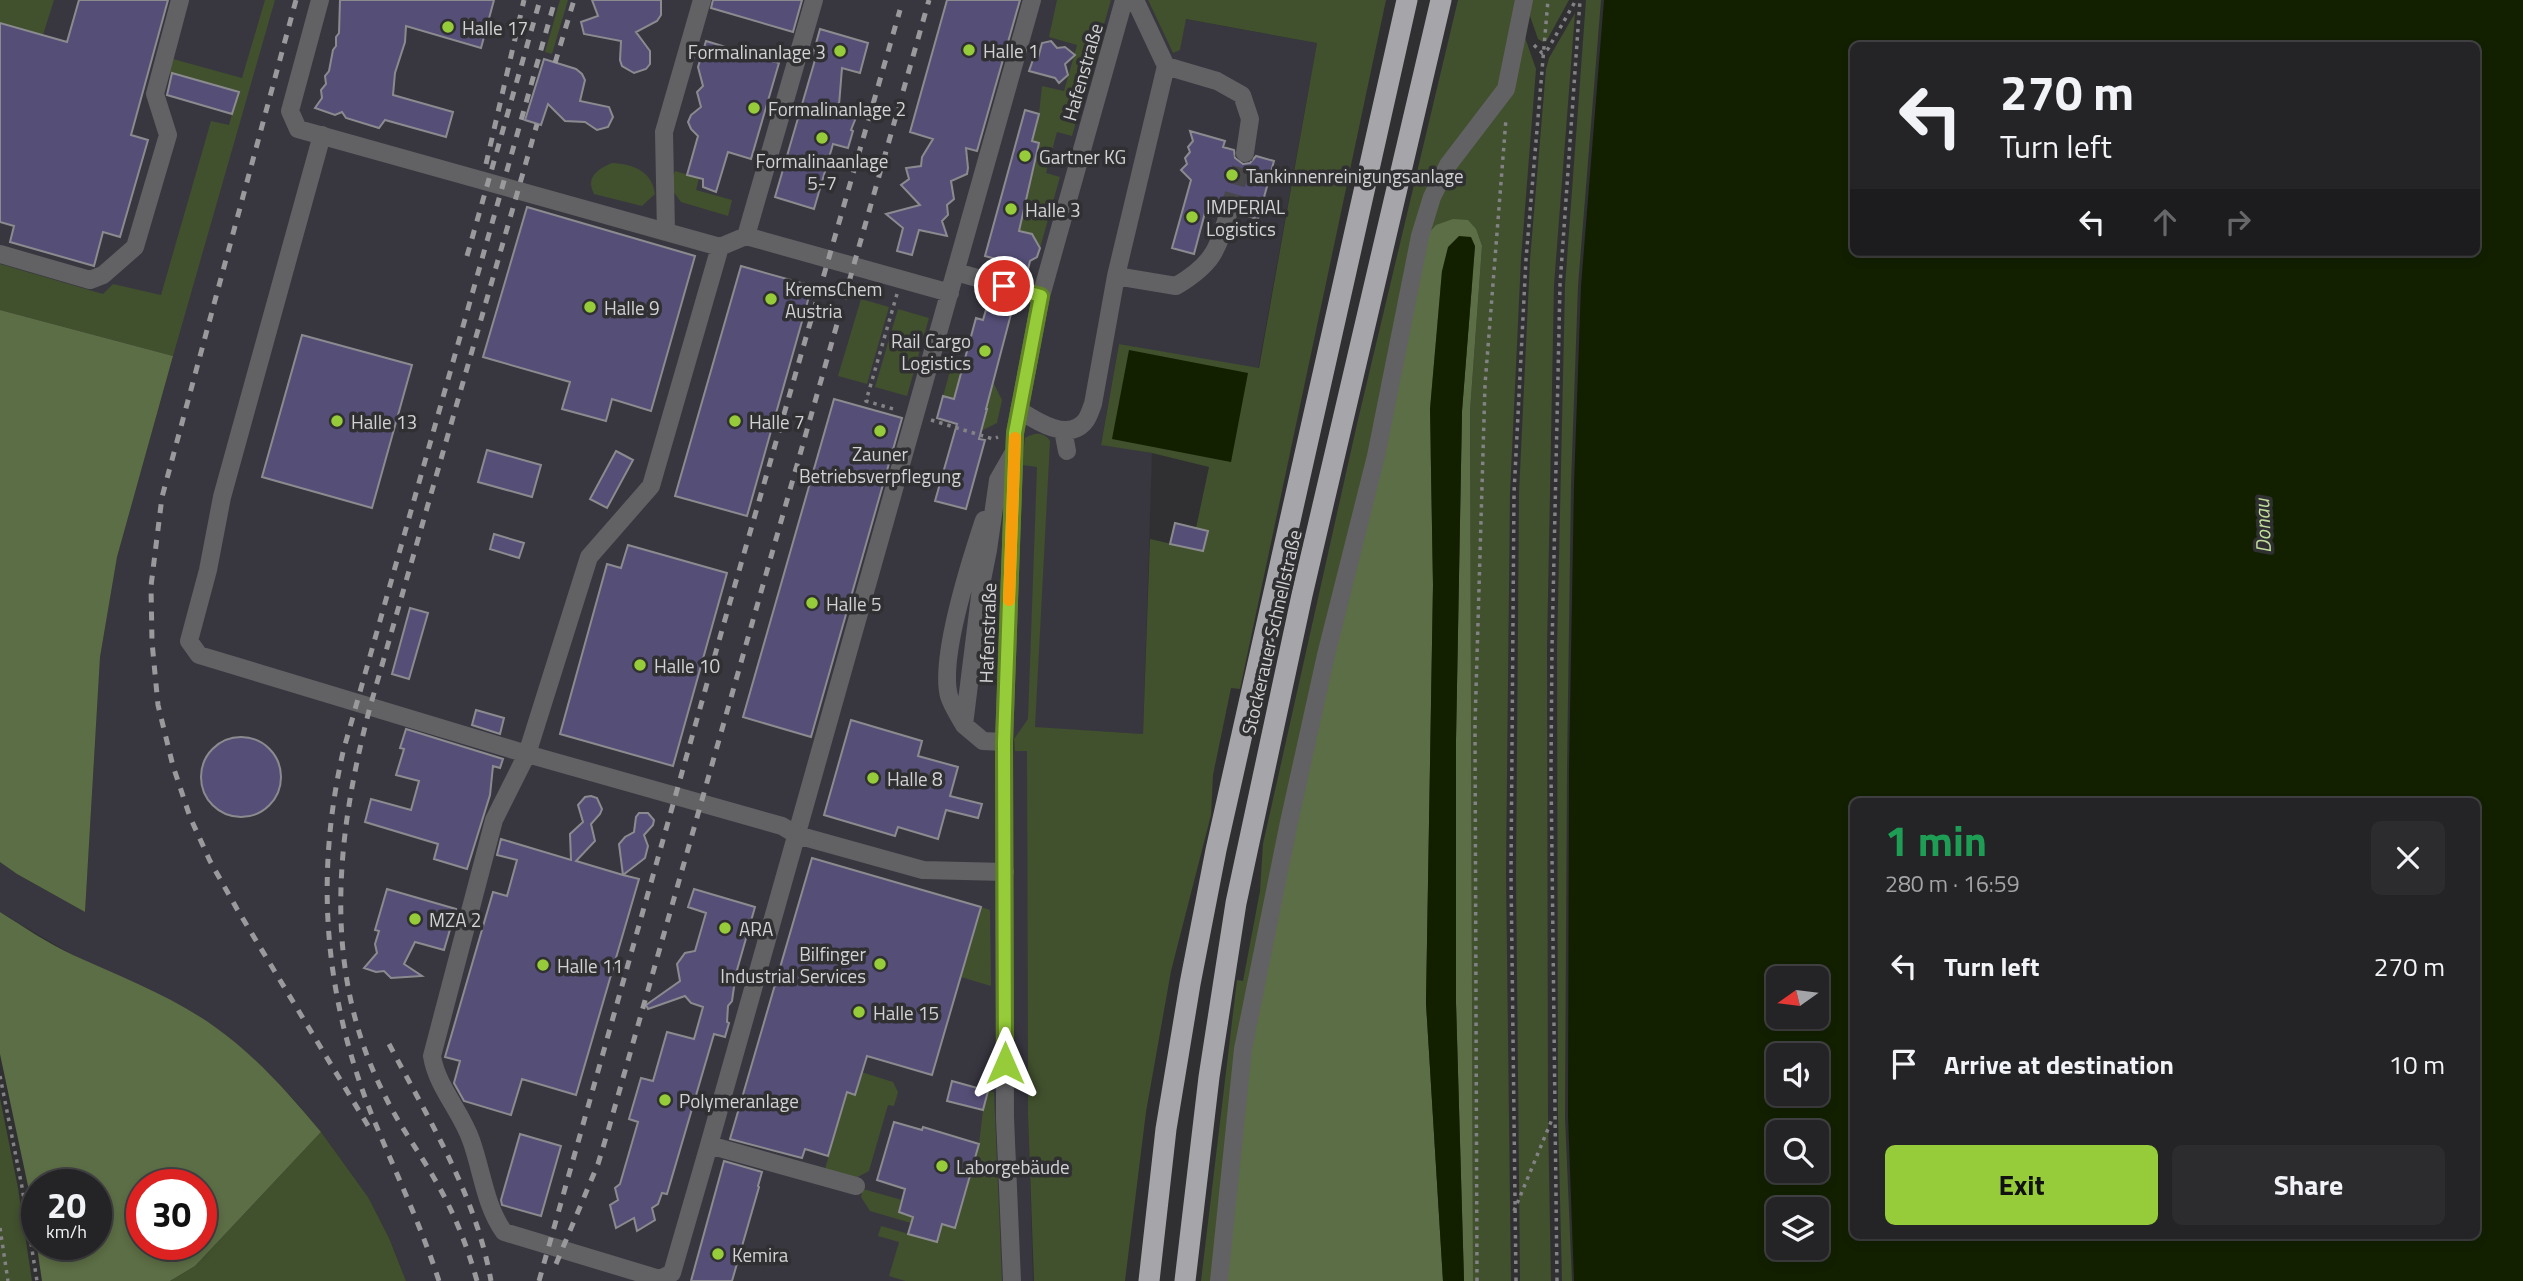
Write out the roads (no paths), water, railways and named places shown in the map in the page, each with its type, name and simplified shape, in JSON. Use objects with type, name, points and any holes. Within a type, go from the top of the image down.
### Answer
[{"type":"highway","name":"Stockerauer Schnellstraße","points":[[1149,1281],[1167,1129],[1190,984],[1216,850],[1407,0]]},
{"type":"highway","name":"Stockerauer Schnellstraße","points":[[1185,1281],[1210,1065],[1236,902],[1305,582],[1441,0]]},
{"type":"street","points":[[0,254],[90,280],[103,275],[135,247],[168,135],[155,94],[180,0]]},
{"type":"street","points":[[320,0],[290,111],[298,128],[720,247],[746,236],[950,293]]},
{"type":"street","points":[[666,232],[664,132],[702,0]]},
{"type":"street","points":[[746,236],[814,0]]},
{"type":"street","points":[[720,247],[651,486],[589,557],[527,754],[494,820],[432,1056],[435,1069],[471,1138],[495,1220],[504,1232],[660,1279],[672,1273],[1032,0]]},
{"type":"street","name":"Hafenstraße","points":[[1012,1281],[1005,1118],[1004,742],[1015,451],[1019,410],[1041,296],[1124,0]]},
{"type":"street","points":[[1019,410],[1041,424],[1063,430],[1077,428],[1086,421],[1093,404],[1116,276],[1166,66],[1135,0]]},
{"type":"street","points":[[1219,1281],[1243,1049],[1318,693],[1376,456],[1420,236],[1432,197],[1448,165],[1506,89],[1523,6]]},
{"type":"street","points":[[1166,66],[1217,81],[1242,95],[1250,119],[1245,153]]},
{"type":"street","points":[[322,135],[222,497],[208,570],[189,641],[199,655],[527,754],[782,826],[797,835],[923,870],[1005,872]]},
{"type":"street","points":[[1116,276],[1176,286],[1198,273],[1217,248],[1229,211]]},
{"type":"street","points":[[956,272],[1041,296]]},
{"type":"street","points":[[1063,430],[1068,451]]},
{"type":"street","points":[[1004,742],[983,741],[964,725],[949,697],[946,667],[975,547],[998,480],[1015,451]]},
{"type":"street","points":[[964,725],[982,580],[998,480]]},
{"type":"street","points":[[709,1145],[856,1186]]},
{"type":"water","name":"Donau","points":[[1604,0],[2523,0],[2523,1281],[1574,1281],[1568,1116],[1569,769],[1581,286]]},
{"type":"water","points":[[1459,236],[1471,237],[1475,246],[1462,411],[1456,740],[1456,1003],[1464,1281],[1443,1281],[1426,1003],[1433,585],[1430,409],[1442,271],[1448,247]]},
{"type":"water","points":[[1129,350],[1248,373],[1231,462],[1112,439]]},
{"type":"tunnel","points":[[1229,211],[1245,153]]},
{"type":"railway","points":[[296,0],[162,497],[151,586],[152,642],[158,705],[173,766],[190,817],[210,861],[237,909],[370,1129]]},
{"type":"railway","points":[[486,164],[524,0]]},
{"type":"railway","points":[[467,256],[540,0]]},
{"type":"railway","points":[[439,1281],[371,1113],[343,1024],[329,934],[329,844],[343,752],[555,0]]},
{"type":"railway","points":[[555,63],[574,0]]},
{"type":"railway","points":[[556,1264],[598,1164],[608,1131],[929,0]]},
{"type":"railway","points":[[539,1281],[900,10]]},
{"type":"railway","points":[[477,1281],[464,1241],[447,1203],[390,1107],[365,1049],[351,1001],[343,952],[343,854],[349,805],[370,707],[537,124]]},
{"type":"railway","points":[[389,1044],[463,1188],[484,1249],[491,1281]]},
{"type":"place","name":"Halle 17","points":[[448,27]]},
{"type":"place","name":"Halle 1","points":[[969,50]]},
{"type":"place","name":"Formalinanlage 3","points":[[840,51]]},
{"type":"place","name":"Formalinanlage 2","points":[[754,108]]},
{"type":"place","name":"Formalinaanlage 5-7","points":[[822,138]]},
{"type":"place","name":"Gartner KG","points":[[1025,156]]},
{"type":"place","name":"Tankinnenreinigungsanlage","points":[[1232,175]]},
{"type":"place","name":"Halle 3","points":[[1011,209]]},
{"type":"place","name":"IMPERIAL Logistics","points":[[1192,217]]},
{"type":"place","name":"KremsChem Austria","points":[[771,299]]},
{"type":"place","name":"Halle 9","points":[[590,307]]},
{"type":"place","name":"Rail Cargo Logistics","points":[[985,351]]},
{"type":"place","name":"Halle 13","points":[[337,421]]},
{"type":"place","name":"Halle 7","points":[[735,421]]},
{"type":"place","name":"Zauner Betriebsverpflegung","points":[[880,431]]},
{"type":"place","name":"Halle 5","points":[[812,603]]},
{"type":"place","name":"Halle 10","points":[[640,665]]},
{"type":"place","name":"Halle 8","points":[[873,778]]},
{"type":"place","name":"MZA 2","points":[[415,919]]},
{"type":"place","name":"ARA","points":[[725,928]]},
{"type":"place","name":"Bilfinger Industrial Services","points":[[880,964]]},
{"type":"place","name":"Halle 11","points":[[543,965]]},
{"type":"place","name":"Halle 15","points":[[859,1012]]},
{"type":"place","name":"Polymeranlage","points":[[665,1100]]},
{"type":"place","name":"Laborgebäude","points":[[942,1166]]},
{"type":"place","name":"Kemira","points":[[718,1254]]}]
